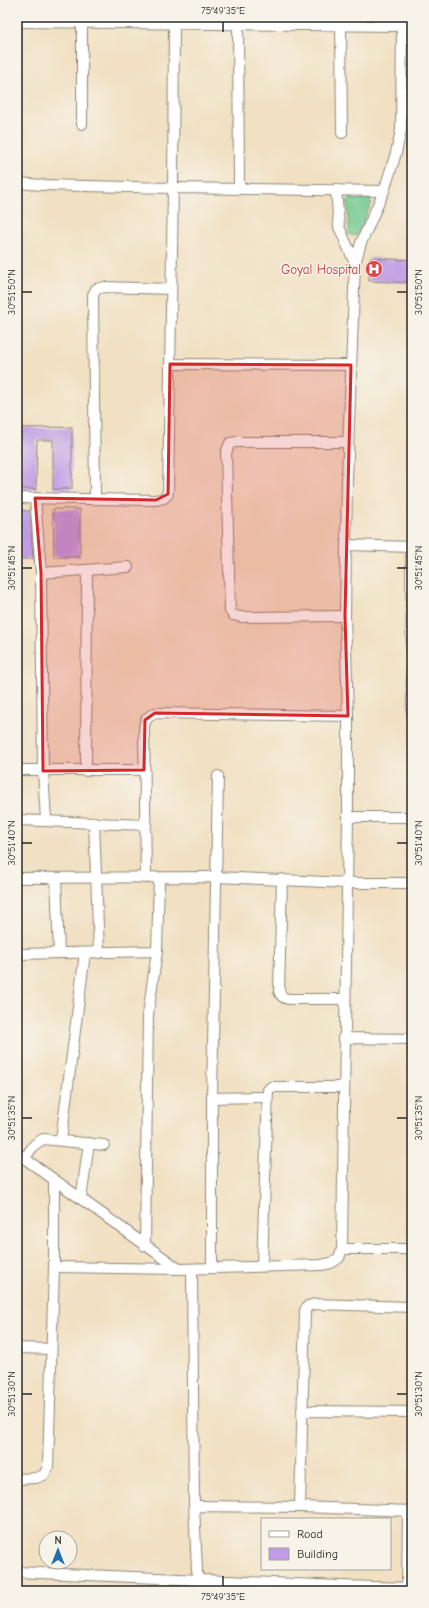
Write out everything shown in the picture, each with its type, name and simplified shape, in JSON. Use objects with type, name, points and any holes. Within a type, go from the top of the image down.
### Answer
[{"type":"street","points":[[17,22],[238,23],[290,21],[341,26],[405,20],[401,130],[396,153],[384,191],[361,243],[355,263],[348,442],[346,616],[348,817],[343,1038],[342,1249],[339,1258],[331,1263],[192,1269],[54,1267]]},
{"type":"street","points":[[82,23],[82,124]]},
{"type":"street","points":[[17,498],[156,500],[164,498],[168,494],[174,23]]},
{"type":"street","points":[[238,23],[239,188]]},
{"type":"street","points":[[341,26],[342,133]]},
{"type":"street","points":[[401,130],[412,131]]},
{"type":"street","points":[[17,183],[173,188],[384,191]]},
{"type":"street","points":[[336,190],[339,227],[355,263]]},
{"type":"street","points":[[95,498],[93,295],[96,289],[105,287],[170,289]]},
{"type":"street","points":[[170,364],[351,365]]},
{"type":"street","points":[[346,616],[241,617],[234,615],[230,611],[226,453],[230,444],[236,442],[348,442]]},
{"type":"street","points":[[35,498],[40,573],[43,771],[46,820]]},
{"type":"street","points":[[347,545],[411,547],[412,714]]},
{"type":"street","points":[[40,573],[128,567]]},
{"type":"street","points":[[86,771],[87,570]]},
{"type":"street","points":[[146,878],[144,770],[145,720],[149,716],[156,714],[348,716]]},
{"type":"street","points":[[17,770],[144,770]]},
{"type":"street","points":[[212,1268],[212,1098],[218,776]]},
{"type":"street","points":[[348,817],[412,817]]},
{"type":"street","points":[[17,820],[146,824]]},
{"type":"street","points":[[94,822],[97,877],[98,953]]},
{"type":"street","points":[[17,878],[216,877],[347,883],[412,883]]},
{"type":"street","points":[[56,878],[59,953]]},
{"type":"street","points":[[145,1246],[148,1015],[157,951],[159,878]]},
{"type":"street","points":[[282,879],[279,991],[281,996],[285,999],[345,999]]},
{"type":"street","points":[[17,954],[157,951]]},
{"type":"street","points":[[61,1140],[85,953]]},
{"type":"street","points":[[343,1038],[412,1039]]},
{"type":"street","points":[[262,1266],[268,1090],[271,1087],[343,1087]]},
{"type":"street","points":[[212,1098],[267,1097]]},
{"type":"street","points":[[104,1145],[43,1139],[21,1156],[179,1269]]},
{"type":"street","points":[[81,1199],[89,1143]]},
{"type":"street","points":[[17,1479],[36,1478],[44,1475],[48,1467],[54,1267],[54,1180]]},
{"type":"street","points":[[342,1249],[412,1249]]},
{"type":"street","points":[[192,1269],[194,1506],[198,1591]]},
{"type":"street","points":[[300,1507],[304,1316],[308,1306],[315,1304],[412,1307]]},
{"type":"street","points":[[17,1348],[52,1349]]},
{"type":"street","points":[[302,1411],[412,1412]]},
{"type":"street","points":[[17,1572],[198,1580],[339,1589],[409,1589],[410,1511],[300,1507],[194,1506]]},
{"type":"highlighted area","points":[[170,364],[351,365],[345,616],[348,716],[155,713],[145,720],[144,770],[43,771],[41,573],[35,498],[156,500],[168,494]]},
{"type":"green space","points":[[353,196],[368,198],[372,203],[357,235],[353,236],[349,234],[347,201]]},
{"type":"building","points":[[370,258],[412,260],[412,283],[369,281]]},
{"type":"building","points":[[72,427],[72,489],[53,489],[53,440],[37,440],[36,489],[19,489],[21,428]]},
{"type":"building","points":[[53,509],[80,509],[80,557],[54,557]]},
{"type":"building","points":[[17,510],[30,511],[33,559],[17,559]]},
{"type":"place","name":"Goyal Hospital","points":[[374,269]]}]
